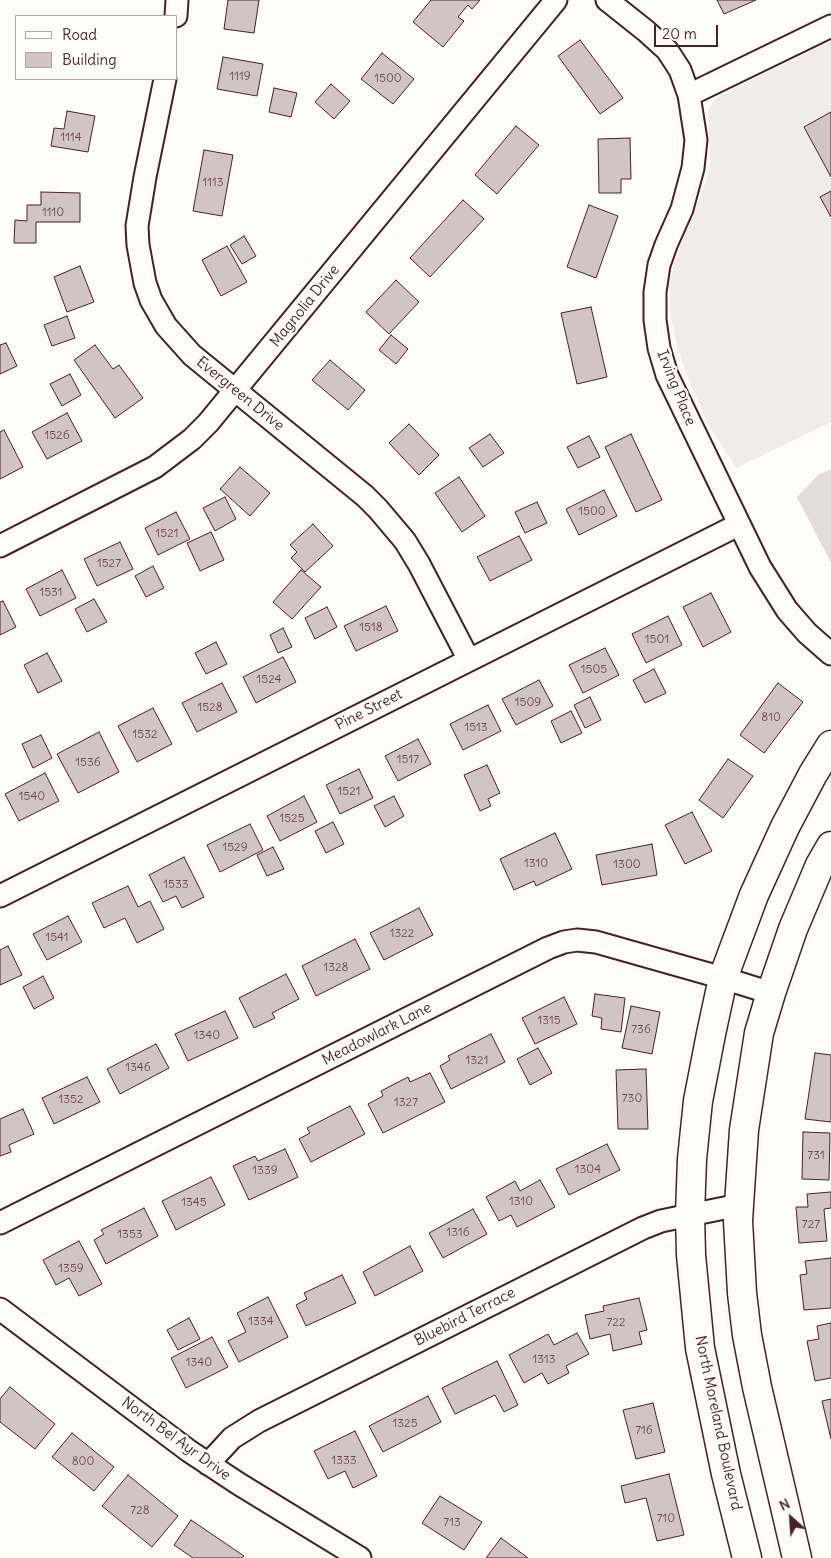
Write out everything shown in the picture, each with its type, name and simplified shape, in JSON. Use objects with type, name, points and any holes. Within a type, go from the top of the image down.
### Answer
[{"type":"street","points":[[176,15],[177,0]]},
{"type":"street","name":"Magnolia Drive","points":[[0,546],[155,467],[192,439],[208,424],[556,0]]},
{"type":"street","name":"Irving Place","points":[[608,0],[646,30],[666,50],[680,70],[689,95],[696,140],[693,168],[682,209],[666,245],[655,292],[658,348],[667,375],[760,567],[787,610],[807,633],[831,654]]},
{"type":"street","points":[[689,95],[831,26]]},
{"type":"street","name":"Evergreen Drive","points":[[164,80],[137,226],[138,245],[145,284],[151,300],[166,326],[192,355],[365,496],[378,509],[405,541],[419,564],[469,660]]},
{"type":"street","name":"Pine Street","points":[[0,896],[738,525]]},
{"type":"street","name":"North Moreland Boulevard","points":[[746,1558],[726,1474],[700,1348],[691,1255],[690,1214],[692,1159],[698,1101],[724,978],[754,895],[809,782],[831,745]]},
{"type":"street","points":[[797,1558],[757,1387],[747,1335],[738,1221],[744,1130],[759,1033],[793,929],[820,865],[831,846]]},
{"type":"street","name":"Meadowlark Lane","points":[[0,1223],[539,952],[564,942],[577,940],[596,942],[771,993]]},
{"type":"street","name":"Bluebird Terrace","points":[[208,1464],[232,1438],[258,1421],[643,1228],[661,1221],[690,1214],[739,1205]]},
{"type":"street","name":"North Bel Ayr Drive","points":[[0,1309],[189,1451],[360,1558]]},
{"type":"shaded area","points":[[831,41],[831,422],[736,468],[706,421],[686,372],[676,343],[671,318],[669,286],[674,264],[706,181],[710,162],[708,111],[712,103],[717,97]]},
{"type":"shaded area","points":[[831,469],[831,563],[797,497],[818,475]]},
{"type":"building","points":[[228,0],[259,0],[254,33],[224,29]]},
{"type":"building","points":[[431,0],[480,0],[472,9],[468,5],[458,17],[464,21],[443,47],[413,22]]},
{"type":"building","points":[[717,0],[756,0],[724,14]]},
{"type":"building","points":[[580,40],[623,98],[600,114],[558,56]]},
{"type":"building","points":[[382,53],[414,79],[393,104],[361,79]]},
{"type":"building","points":[[223,57],[263,64],[257,96],[217,89]]},
{"type":"building","points":[[331,84],[350,101],[334,119],[315,102]]},
{"type":"building","points":[[274,88],[297,93],[291,117],[269,112]]},
{"type":"building","points":[[67,111],[95,116],[88,152],[51,146],[54,128],[64,129]]},
{"type":"building","points":[[831,112],[831,177],[804,127]]},
{"type":"building","points":[[516,126],[539,145],[497,194],[475,175]]},
{"type":"building","points":[[630,138],[631,179],[621,179],[621,193],[599,193],[598,139]]},
{"type":"building","points":[[204,150],[233,155],[222,216],[193,211]]},
{"type":"building","points":[[831,191],[831,217],[820,197]]},
{"type":"building","points":[[41,192],[80,193],[80,222],[36,222],[36,243],[14,243],[15,220],[27,221],[27,205],[41,205]]},
{"type":"building","points":[[463,200],[484,219],[430,277],[410,258]]},
{"type":"building","points":[[589,205],[618,216],[596,278],[567,267]]},
{"type":"building","points":[[244,236],[256,256],[242,264],[230,245]]},
{"type":"building","points":[[227,246],[247,282],[221,296],[202,260]]},
{"type":"building","points":[[80,266],[94,302],[67,312],[54,277]]},
{"type":"building","points":[[396,280],[419,302],[389,334],[366,312]]},
{"type":"building","points":[[591,307],[607,377],[577,384],[561,313]]},
{"type":"building","points":[[67,316],[75,338],[52,346],[44,325]]},
{"type":"building","points":[[391,335],[408,349],[396,364],[379,350]]},
{"type":"building","points":[[6,343],[17,366],[0,374],[0,345]]},
{"type":"building","points":[[95,345],[113,369],[119,365],[143,398],[115,418],[74,360]]},
{"type":"building","points":[[330,360],[365,390],[348,410],[312,380]]},
{"type":"building","points":[[70,374],[81,395],[62,406],[50,384]]},
{"type":"building","points":[[67,413],[82,441],[47,459],[32,432]]},
{"type":"building","points":[[409,424],[439,455],[419,475],[389,443]]},
{"type":"building","points":[[4,430],[23,467],[0,479],[0,432]]},
{"type":"building","points":[[490,434],[504,453],[483,467],[469,448]]},
{"type":"building","points":[[631,434],[662,500],[636,512],[605,447]]},
{"type":"building","points":[[589,436],[600,457],[578,468],[567,447]]},
{"type":"building","points":[[240,467],[270,493],[250,516],[220,489]]},
{"type":"building","points":[[459,477],[485,516],[462,532],[435,493]]},
{"type":"building","points":[[604,490],[617,516],[579,535],[566,509]]},
{"type":"building","points":[[225,497],[236,519],[215,531],[203,508]]},
{"type":"building","points":[[537,502],[547,523],[525,533],[515,512]]},
{"type":"building","points":[[176,512],[190,539],[158,555],[145,528]]},
{"type":"building","points":[[313,524],[333,546],[305,572],[291,558],[297,552],[290,545]]},
{"type":"building","points":[[211,532],[224,560],[200,571],[187,543]]},
{"type":"building","points":[[519,536],[532,560],[490,581],[477,557]]},
{"type":"building","points":[[120,542],[133,569],[97,586],[84,559]]},
{"type":"building","points":[[153,566],[164,588],[146,597],[135,576]]},
{"type":"building","points":[[62,570],[76,598],[40,616],[26,589]]},
{"type":"building","points":[[301,570],[321,587],[292,619],[273,602]]},
{"type":"building","points":[[711,593],[731,632],[703,647],[683,607]]},
{"type":"building","points":[[94,599],[107,622],[87,632],[75,609]]},
{"type":"building","points":[[3,601],[16,627],[0,635],[0,602]]},
{"type":"building","points":[[386,606],[398,631],[356,651],[344,626]]},
{"type":"building","points":[[327,607],[337,627],[315,639],[305,618]]},
{"type":"building","points":[[668,616],[682,645],[646,663],[632,634]]},
{"type":"building","points":[[283,628],[292,647],[278,653],[270,635]]},
{"type":"building","points":[[216,642],[227,664],[206,674],[195,653]]},
{"type":"building","points":[[605,648],[619,675],[583,693],[569,665]]},
{"type":"building","points":[[47,653],[62,681],[38,693],[24,665]]},
{"type":"building","points":[[283,657],[296,682],[256,703],[243,677]]},
{"type":"building","points":[[654,669],[666,693],[645,703],[633,680]]},
{"type":"building","points":[[539,680],[553,706],[516,725],[502,699]]},
{"type":"building","points":[[222,683],[237,712],[197,732],[182,703]]},
{"type":"building","points":[[778,683],[803,702],[764,753],[740,735]]},
{"type":"building","points":[[590,697],[601,720],[585,728],[574,705]]},
{"type":"building","points":[[488,705],[501,731],[463,750],[450,724]]},
{"type":"building","points":[[153,708],[172,744],[137,762],[118,726]]},
{"type":"building","points":[[571,711],[582,733],[561,743],[551,721]]},
{"type":"building","points":[[99,732],[119,772],[78,793],[57,754]]},
{"type":"building","points":[[41,735],[52,758],[33,768],[22,744]]},
{"type":"building","points":[[418,739],[431,764],[398,781],[385,756]]},
{"type":"building","points":[[728,759],[753,776],[723,818],[699,800]]},
{"type":"building","points":[[487,765],[500,793],[488,799],[491,806],[480,811],[464,775]]},
{"type":"building","points":[[359,769],[373,798],[340,814],[326,785]]},
{"type":"building","points":[[45,773],[59,801],[19,821],[5,794]]},
{"type":"building","points":[[304,796],[317,822],[280,841],[267,816]]},
{"type":"building","points":[[394,796],[404,816],[385,827],[374,806]]},
{"type":"building","points":[[692,812],[712,851],[685,864],[665,825]]},
{"type":"building","points":[[333,822],[344,844],[326,853],[315,831]]},
{"type":"building","points":[[250,824],[263,850],[220,872],[207,845]]},
{"type":"building","points":[[555,833],[572,869],[536,886],[534,881],[514,890],[500,859]]},
{"type":"building","points":[[652,844],[657,875],[602,885],[596,855]]},
{"type":"building","points":[[273,847],[284,869],[267,876],[257,855]]},
{"type":"building","points":[[184,857],[204,897],[182,908],[176,896],[163,902],[149,875]]},
{"type":"building","points":[[128,886],[138,907],[150,901],[164,929],[137,943],[125,918],[104,928],[92,903]]},
{"type":"building","points":[[419,908],[433,935],[384,960],[370,933]]},
{"type":"building","points":[[68,916],[82,942],[47,960],[33,934]]},
{"type":"building","points":[[355,939],[370,969],[316,996],[302,966]]},
{"type":"building","points":[[8,946],[22,975],[0,985],[0,950]]},
{"type":"building","points":[[286,974],[299,999],[272,1013],[275,1018],[254,1028],[239,998]]},
{"type":"building","points":[[43,976],[54,998],[34,1009],[23,987]]},
{"type":"building","points":[[595,994],[625,998],[621,1032],[601,1029],[602,1018],[592,1016]]},
{"type":"building","points":[[564,997],[577,1024],[535,1044],[522,1018]]},
{"type":"building","points":[[631,1006],[660,1012],[652,1054],[622,1048]]},
{"type":"building","points":[[225,1011],[238,1038],[188,1061],[175,1034]]},
{"type":"building","points":[[491,1034],[505,1062],[451,1089],[440,1066],[450,1060],[448,1056]]},
{"type":"building","points":[[156,1044],[169,1068],[120,1094],[107,1069]]},
{"type":"building","points":[[538,1048],[552,1073],[530,1085],[517,1059]]},
{"type":"building","points":[[815,1053],[831,1055],[831,1122],[805,1119]]},
{"type":"building","points":[[646,1069],[648,1129],[618,1129],[616,1070]]},
{"type":"building","points":[[430,1073],[445,1102],[383,1133],[368,1104],[383,1096],[381,1091],[408,1077],[410,1082]]},
{"type":"building","points":[[87,1077],[100,1102],[54,1124],[42,1098]]},
{"type":"building","points":[[350,1106],[365,1134],[311,1162],[299,1139],[310,1133],[307,1128]]},
{"type":"building","points":[[23,1109],[34,1134],[9,1145],[11,1152],[0,1156],[0,1119]]},
{"type":"building","points":[[803,1132],[830,1133],[829,1180],[802,1179]]},
{"type":"building","points":[[607,1144],[620,1170],[569,1195],[556,1169]]},
{"type":"building","points":[[285,1149],[298,1177],[249,1200],[233,1166],[255,1156],[258,1161]]},
{"type":"building","points":[[211,1177],[225,1205],[176,1230],[162,1201]]},
{"type":"building","points":[[540,1180],[555,1207],[517,1227],[511,1215],[499,1221],[486,1197],[515,1181],[520,1191]]},
{"type":"building","points":[[831,1192],[831,1208],[824,1209],[827,1241],[799,1243],[796,1207],[808,1207],[807,1194]]},
{"type":"building","points":[[144,1208],[158,1236],[106,1264],[94,1240],[104,1234],[101,1230]]},
{"type":"building","points":[[473,1209],[487,1234],[443,1258],[429,1233]]},
{"type":"building","points":[[79,1241],[102,1284],[79,1296],[69,1278],[56,1285],[43,1260]]},
{"type":"building","points":[[410,1246],[423,1271],[375,1296],[363,1272]]},
{"type":"building","points":[[831,1258],[831,1308],[804,1310],[800,1275],[807,1274],[805,1261]]},
{"type":"building","points":[[342,1275],[356,1303],[306,1326],[296,1305],[307,1299],[304,1293]]},
{"type":"building","points":[[268,1297],[288,1337],[239,1362],[228,1341],[246,1332],[237,1313]]},
{"type":"building","points":[[639,1298],[647,1330],[639,1332],[642,1344],[613,1351],[610,1334],[590,1339],[585,1315],[604,1311],[603,1306]]},
{"type":"building","points":[[189,1318],[200,1339],[178,1350],[167,1330]]},
{"type":"building","points":[[831,1323],[831,1378],[815,1381],[807,1341],[819,1339],[817,1326]]},
{"type":"building","points":[[577,1333],[589,1354],[566,1366],[569,1373],[548,1384],[542,1373],[524,1383],[509,1355],[548,1334],[554,1345]]},
{"type":"building","points":[[212,1337],[228,1367],[186,1388],[171,1358]]},
{"type":"building","points":[[497,1361],[518,1405],[504,1412],[495,1395],[455,1414],[442,1388]]},
{"type":"building","points":[[10,1387],[55,1424],[35,1449],[0,1422],[0,1399]]},
{"type":"building","points":[[428,1396],[441,1422],[383,1452],[369,1426]]},
{"type":"building","points":[[831,1399],[831,1439],[822,1401]]},
{"type":"building","points":[[653,1403],[665,1452],[636,1459],[623,1410]]},
{"type":"building","points":[[355,1431],[377,1476],[353,1488],[345,1471],[328,1479],[314,1451]]},
{"type":"building","points":[[72,1433],[114,1467],[94,1491],[52,1457]]},
{"type":"building","points":[[669,1474],[684,1535],[657,1541],[646,1498],[625,1503],[621,1486]]},
{"type":"building","points":[[128,1475],[178,1516],[152,1547],[102,1506]]},
{"type":"building","points":[[440,1496],[482,1522],[464,1550],[422,1523]]},
{"type":"building","points":[[191,1520],[244,1556],[242,1558],[193,1558],[174,1545]]},
{"type":"building","points":[[501,1538],[528,1558],[486,1558]]}]
